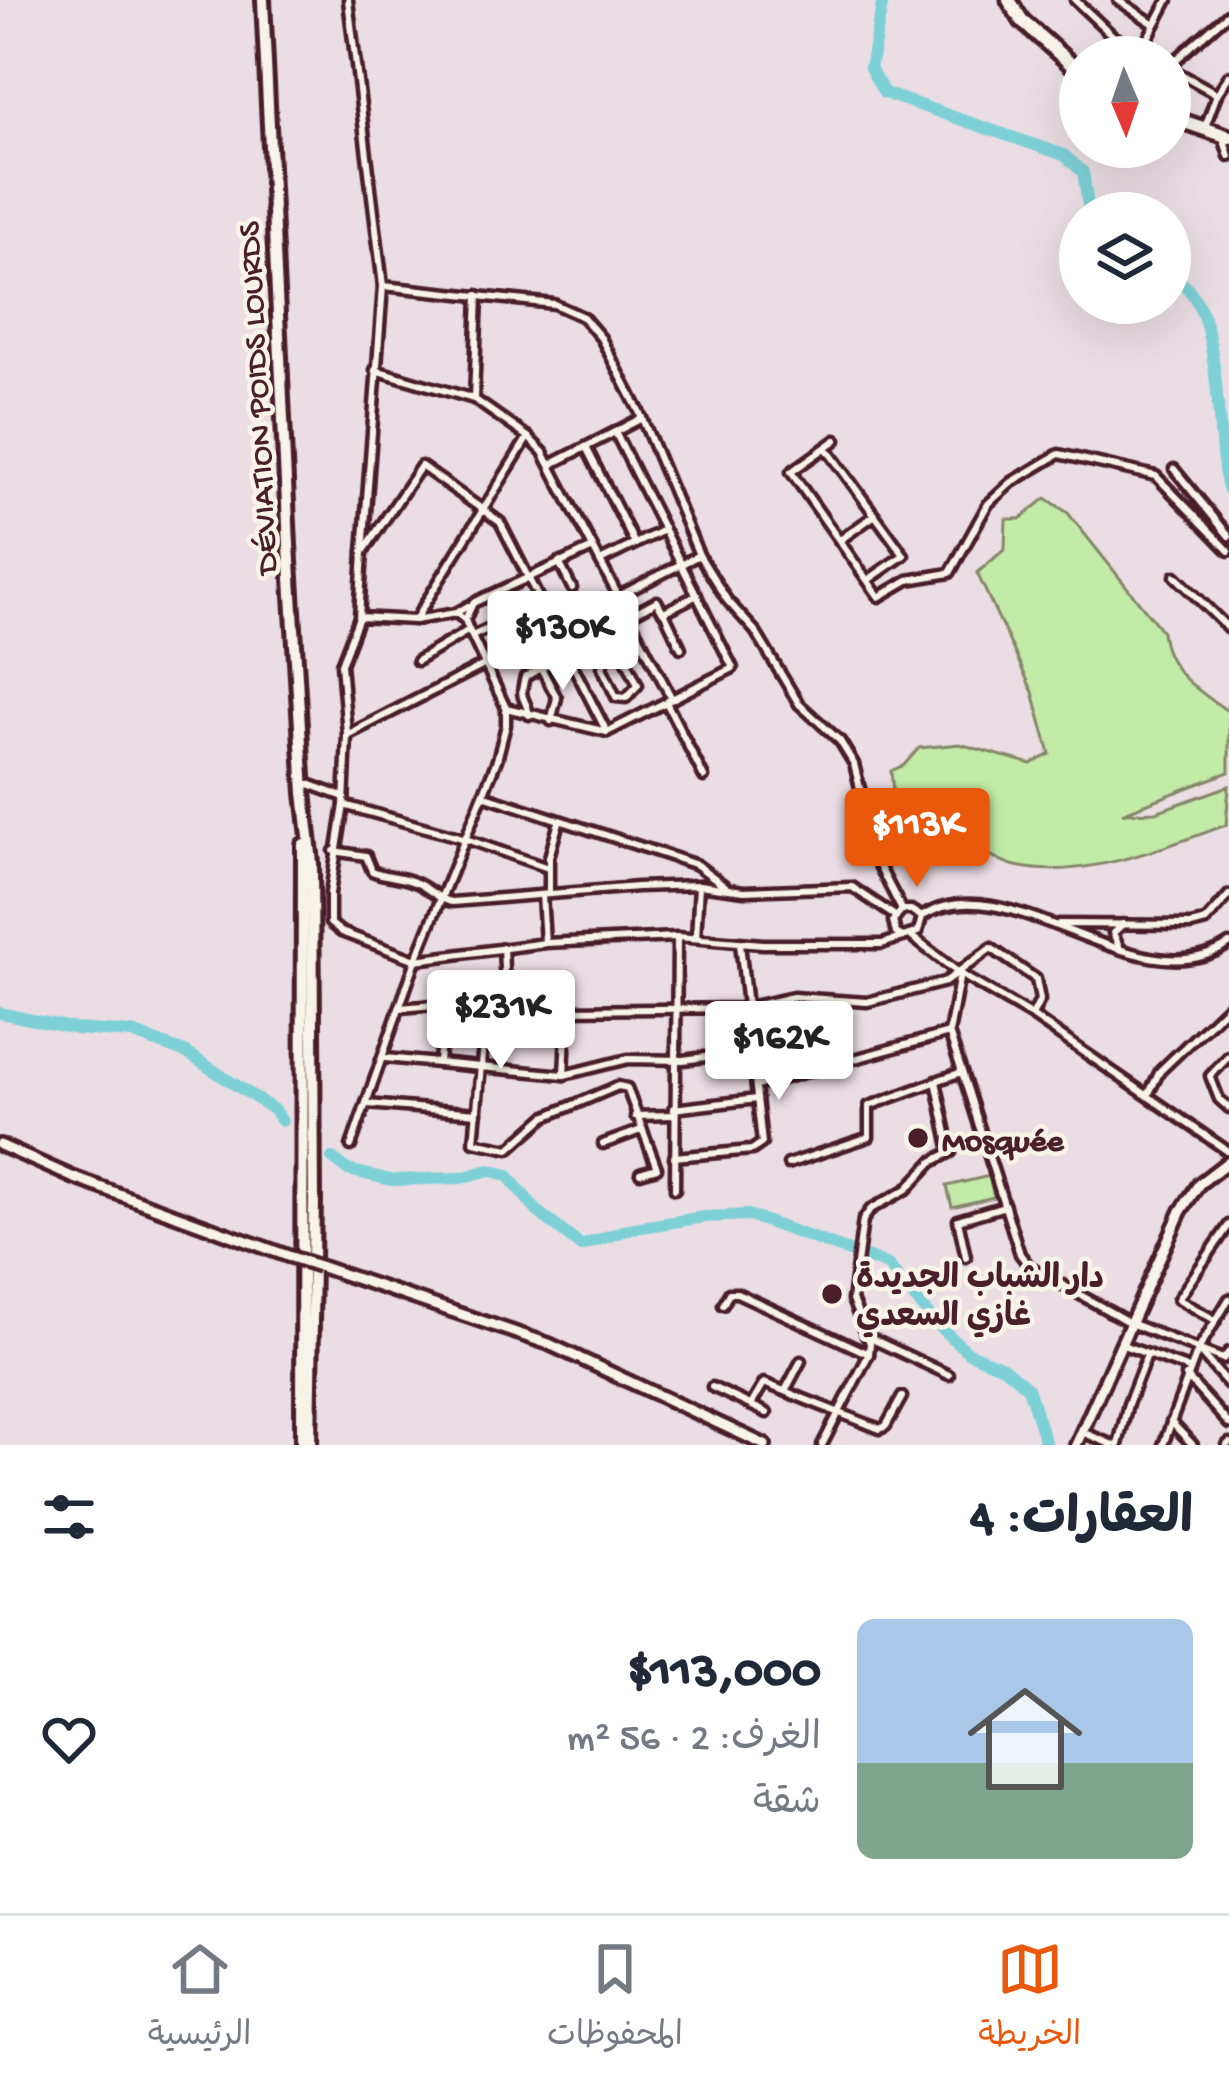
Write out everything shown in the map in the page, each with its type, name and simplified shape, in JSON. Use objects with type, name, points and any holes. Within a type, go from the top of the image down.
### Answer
[{"type":"highway","points":[[1009,0],[1022,21],[1059,54]]},
{"type":"highway","points":[[1191,124],[1226,136]]},
{"type":"main road","name":"DÉVIATION POIDS LOURDS","points":[[263,0],[303,788],[306,1445]]},
{"type":"main road","points":[[0,1145],[72,1177],[288,1256],[549,1344],[765,1445]]},
{"type":"main road","points":[[1076,1445],[1194,1190],[1229,1161]]},
{"type":"street","points":[[348,0],[383,286],[359,617],[341,664],[347,735],[330,923],[341,932],[416,960],[545,943],[676,937],[740,943],[882,944],[908,937],[920,929],[922,917],[937,908],[975,904],[1053,924],[1141,956],[1201,957],[1229,944]]},
{"type":"street","points":[[1075,0],[1113,36]]},
{"type":"street","points":[[1118,0],[1154,23]]},
{"type":"street","points":[[1150,36],[1168,0]]},
{"type":"street","points":[[1191,48],[1229,13]]},
{"type":"street","points":[[1204,128],[1229,76]]},
{"type":"street","points":[[1191,79],[1217,94]]},
{"type":"street","points":[[1226,136],[1229,156]]},
{"type":"street","points":[[383,286],[554,304],[584,316],[601,338],[642,418],[699,555],[755,631],[799,704],[848,752],[859,777],[861,831],[898,913],[894,929],[1032,1016],[1229,1151]]},
{"type":"street","points":[[474,398],[478,295]]},
{"type":"street","points":[[375,370],[474,398],[528,436],[550,465],[600,561],[704,777]]},
{"type":"street","points":[[550,465],[642,418]]},
{"type":"street","points":[[506,708],[607,732],[734,668],[615,432]]},
{"type":"street","points":[[415,620],[528,436]]},
{"type":"street","points":[[836,440],[791,472],[879,597],[908,580],[950,573],[988,504],[1012,482],[1059,454],[1156,476],[1229,551]]},
{"type":"street","points":[[586,447],[635,544]]},
{"type":"street","points":[[826,448],[904,555],[868,580]]},
{"type":"street","points":[[362,552],[421,466],[484,508],[500,522],[607,732]]},
{"type":"street","points":[[1174,470],[1229,536]]},
{"type":"street","points":[[840,540],[875,515]]},
{"type":"street","points":[[600,561],[664,530]]},
{"type":"street","points":[[359,617],[415,620],[455,613],[593,548]]},
{"type":"street","points":[[347,735],[699,555]]},
{"type":"street","points":[[559,562],[572,588]]},
{"type":"street","points":[[1175,576],[1229,629]]},
{"type":"street","points":[[664,612],[697,595]]},
{"type":"street","points":[[529,716],[520,699],[525,677],[606,636],[657,602],[681,648]]},
{"type":"street","points":[[465,620],[473,603]]},
{"type":"street","points":[[416,661],[541,605]]},
{"type":"street","points":[[351,1146],[506,725],[506,708],[486,662],[465,620],[455,613]]},
{"type":"street","points":[[606,636],[614,653],[624,656],[638,685],[626,698],[616,697],[602,668],[614,653]]},
{"type":"street","points":[[541,668],[557,698],[551,721]]},
{"type":"street","points":[[303,788],[548,868]]},
{"type":"street","points":[[483,795],[697,865],[728,889]]},
{"type":"street","points":[[545,943],[548,868],[559,822]]},
{"type":"street","points":[[334,851],[366,856],[372,871],[411,880],[441,901],[699,885],[728,889],[853,886],[898,913],[911,910],[922,917]]},
{"type":"street","points":[[696,938],[699,885]]},
{"type":"street","points":[[1053,924],[1191,925],[1206,921],[1229,895]]},
{"type":"street","points":[[1120,949],[1113,933],[1123,924]]},
{"type":"street","points":[[675,1189],[676,937]]},
{"type":"street","points":[[674,1157],[758,1148],[762,1143],[740,943]]},
{"type":"street","points":[[400,1008],[502,995],[503,949]]},
{"type":"street","points":[[564,1076],[567,1010],[744,1008],[794,997],[867,1002],[945,982],[986,950],[999,952],[1036,979],[1040,1000],[1032,1016]]},
{"type":"street","points":[[960,974],[950,1033],[1019,1254],[1029,1266],[1130,1323],[1222,1359],[1229,1352]]},
{"type":"street","points":[[487,1000],[474,1142],[508,1148],[545,1117],[618,1086],[627,1088],[657,1168],[640,1173]]},
{"type":"street","points":[[439,1063],[443,1004]]},
{"type":"street","points":[[1148,1097],[1160,1071],[1229,1005]]},
{"type":"street","points":[[756,1086],[950,1033]]},
{"type":"street","points":[[385,1058],[564,1076],[628,1059],[674,1060],[749,1051]]},
{"type":"street","points":[[1229,1056],[1210,1076],[1219,1099],[1229,1108]]},
{"type":"street","points":[[788,1164],[869,1137],[869,1106],[962,1072]]},
{"type":"street","points":[[822,1445],[870,1343],[852,1300],[862,1220],[871,1209],[908,1189],[932,1162],[952,1152],[936,1081]]},
{"type":"street","points":[[635,1116],[757,1099]]},
{"type":"street","points":[[367,1104],[477,1113]]},
{"type":"street","points":[[603,1144],[641,1130]]},
{"type":"street","points":[[966,1257],[958,1220],[1005,1206]]},
{"type":"street","points":[[1215,1320],[1178,1299],[1229,1225]]},
{"type":"street","points":[[723,1305],[729,1293],[737,1293],[868,1354]]},
{"type":"street","points":[[1163,1445],[1187,1372],[1229,1299]]},
{"type":"street","points":[[866,1336],[950,1375]]},
{"type":"street","points":[[1120,1344],[1187,1372],[1229,1424]]},
{"type":"street","points":[[1198,1350],[1229,1385]]},
{"type":"street","points":[[1082,1432],[1115,1445],[1147,1355]]},
{"type":"street","points":[[785,1391],[801,1360]]},
{"type":"street","points":[[751,1405],[764,1383],[880,1429],[902,1397]]},
{"type":"street","points":[[712,1387],[767,1413]]},
{"type":"street","points":[[1171,1422],[1193,1445]]},
{"type":"green space","points":[[1046,498],[1068,513],[1162,631],[1177,669],[1229,712],[1229,772],[1122,813],[1156,812],[1229,786],[1226,825],[1123,859],[1068,869],[1016,866],[964,842],[955,811],[917,834],[906,833],[894,802],[891,771],[904,765],[919,748],[960,744],[1031,764],[1050,754],[1033,692],[977,573],[1005,549],[1006,519],[1020,519]]},
{"type":"green space","points":[[989,1176],[994,1197],[952,1207],[947,1186]]},
{"type":"waterway","points":[[883,0],[870,68],[884,93],[1064,155],[1083,172],[1086,192]]},
{"type":"waterway","points":[[1191,294],[1210,340],[1229,490]]},
{"type":"waterway","points":[[0,1013],[76,1029],[132,1033],[187,1053],[274,1110],[282,1121]]},
{"type":"waterway","points":[[332,1158],[348,1170],[391,1180],[461,1178],[489,1170],[507,1175],[537,1211],[581,1246],[629,1229],[748,1215],[888,1265],[936,1324],[969,1353],[1003,1367],[1028,1388],[1046,1445]]},
{"type":"place","name":"Mosquée","points":[[918,1138]]},
{"type":"place","name":"دار الشباب الجديدة غازي السعدي","points":[[832,1294]]}]
